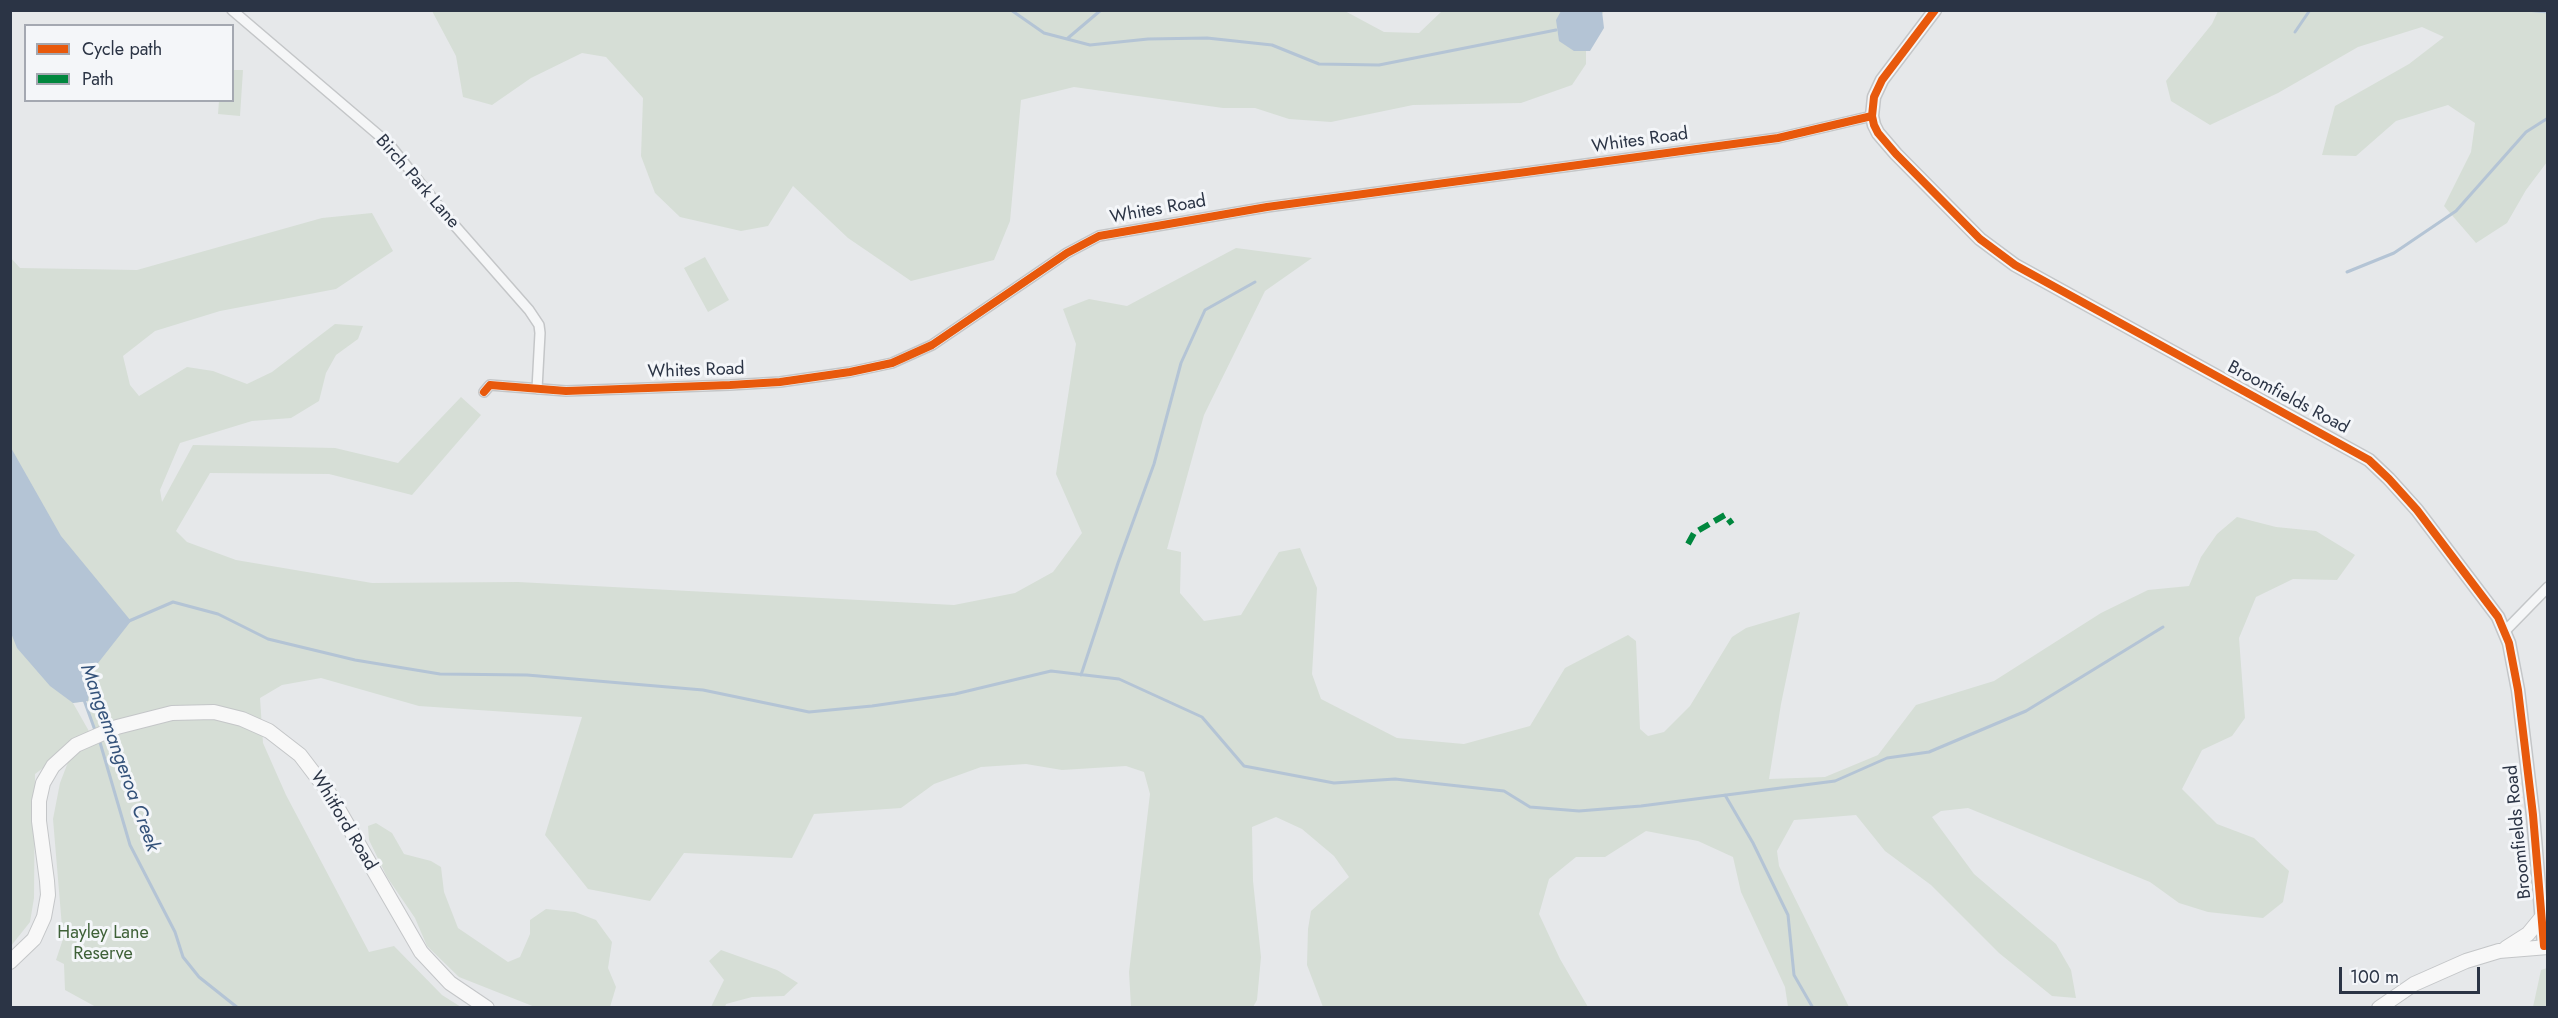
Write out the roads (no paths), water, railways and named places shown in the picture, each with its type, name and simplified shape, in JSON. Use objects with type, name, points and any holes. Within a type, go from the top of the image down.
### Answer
[{"type":"main road","name":"Whitford Road","points":[[10,962],[34,939],[46,907],[47,880],[39,821],[39,801],[43,783],[58,760],[81,742],[117,727],[151,717],[199,711],[242,719],[281,738],[300,755],[321,781],[421,952],[450,983],[487,1008]]},
{"type":"main road","points":[[2499,951],[2528,934],[2545,920]]},
{"type":"main road","points":[[2379,1008],[2422,980],[2466,961],[2499,951],[2546,946]]},
{"type":"street","name":"Birch Park Lane","points":[[232,10],[389,144],[449,219],[529,310],[539,326],[540,333],[537,389]]},
{"type":"street","points":[[1872,116],[1874,98],[1882,80],[1935,10]]},
{"type":"street","name":"Whites Road","points":[[484,392],[490,385],[566,391],[780,382],[850,372],[892,363],[932,345],[1080,244],[1099,236],[1267,207],[1778,138],[1872,116]]},
{"type":"street","name":"Broomfields Road","points":[[1872,116],[1878,133],[1896,154],[1969,229],[2002,257],[2333,439],[2374,464],[2417,510],[2488,603],[2505,631],[2513,657],[2545,920],[2546,946]]},
{"type":"street","points":[[2505,631],[2547,587]]},
{"type":"water","points":[[1561,11],[1602,11],[1604,28],[1590,51],[1574,51],[1559,41],[1556,20]]},
{"type":"water","name":"Mangemangeroa Creek","points":[[10,446],[61,536],[131,621],[91,672],[88,701],[73,703],[50,686],[17,648],[11,633]]},
{"type":"waterway","points":[[1011,10],[1044,33],[1090,45],[1148,39],[1207,38],[1272,45],[1319,64],[1379,65],[1556,30]]},
{"type":"waterway","points":[[1068,38],[1101,10]]},
{"type":"waterway","points":[[2295,32],[2310,10]]},
{"type":"waterway","points":[[2526,10],[2548,12]]},
{"type":"waterway","points":[[2347,272],[2394,253],[2456,211],[2526,132],[2548,118]]},
{"type":"waterway","points":[[1081,675],[1154,464],[1181,363],[1205,310],[1255,282]]},
{"type":"waterway","points":[[129,621],[173,602],[218,614],[268,639],[355,660],[440,674],[527,675],[703,690],[809,712],[955,694],[1051,671],[1119,679],[1202,717],[1244,766],[1334,783],[1395,779],[1504,791],[1530,807],[1579,811],[1641,806],[1835,781],[1887,758],[1929,752],[2026,711],[2163,627]]},
{"type":"waterway","name":"Mangemangeroa Creek","points":[[84,700],[96,733]]},
{"type":"waterway","name":"Mangemangeroa Creek","points":[[99,739],[130,845],[175,932],[183,957],[199,977],[238,1008]]},
{"type":"waterway","points":[[1725,795],[1753,843],[1788,915],[1794,975],[1813,1008]]},
{"type":"park label","name":"Hayley Lane Reserve","points":[[103,944]]}]
